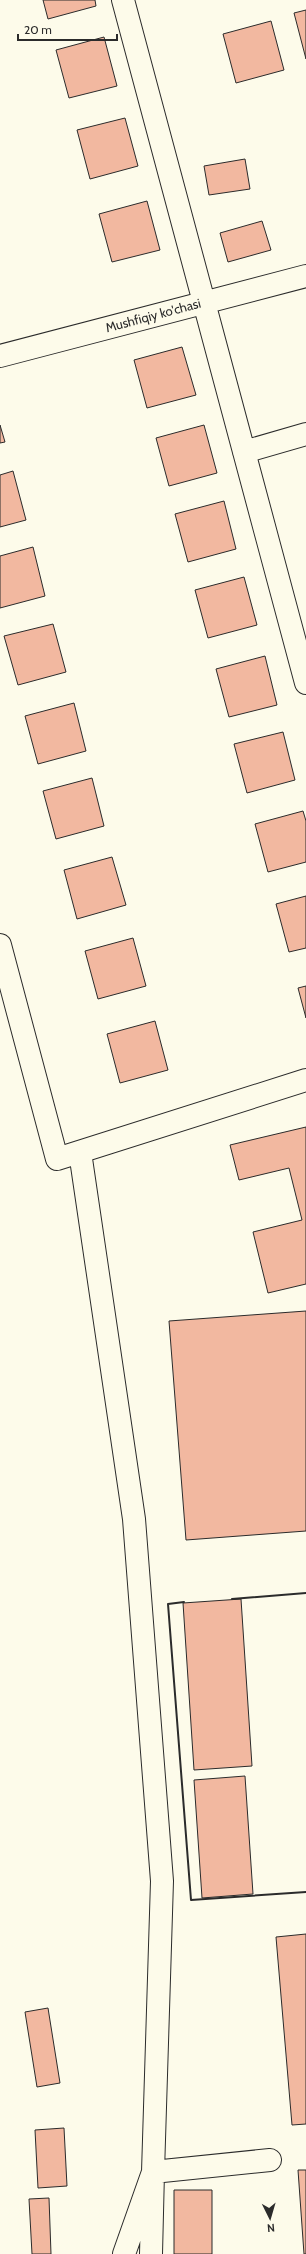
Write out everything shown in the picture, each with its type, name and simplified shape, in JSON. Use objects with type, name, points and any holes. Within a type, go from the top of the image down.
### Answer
[{"type":"street","points":[[123,0],[306,683]]},
{"type":"street","name":"Mushfiqiy ko'chasi","points":[[0,356],[306,276]]},
{"type":"street","points":[[244,452],[306,434]]},
{"type":"street","points":[[0,945],[58,1159],[306,1080]]},
{"type":"street","points":[[80,1152],[134,1519],[162,1881],[151,2254]]},
{"type":"street","points":[[153,2172],[270,2160]]},
{"type":"street","points":[[124,2254],[153,2172]]},
{"type":"building","points":[[43,0],[95,0],[96,6],[48,19]]},
{"type":"building","points":[[306,10],[306,59],[294,13]]},
{"type":"building","points":[[271,21],[284,70],[236,83],[223,34]]},
{"type":"building","points":[[104,37],[117,86],[69,98],[56,50]]},
{"type":"building","points":[[125,118],[138,166],[90,179],[77,130]]},
{"type":"building","points":[[245,159],[250,189],[209,195],[204,166]]},
{"type":"building","points":[[147,201],[160,250],[112,262],[99,214]]},
{"type":"building","points":[[262,221],[271,250],[228,262],[220,233]]},
{"type":"building","points":[[182,347],[196,395],[147,408],[134,360]]},
{"type":"building","points":[[0,425],[5,442],[0,443]]},
{"type":"building","points":[[204,425],[217,473],[169,486],[156,438]]},
{"type":"building","points":[[13,471],[26,520],[0,527],[0,475]]},
{"type":"building","points":[[224,501],[236,549],[188,562],[175,514]]},
{"type":"building","points":[[33,547],[45,596],[0,608],[0,556]]},
{"type":"building","points":[[244,577],[257,625],[208,638],[195,590]]},
{"type":"building","points":[[53,624],[66,672],[18,685],[4,636]]},
{"type":"building","points":[[265,656],[277,705],[229,717],[216,669]]},
{"type":"building","points":[[74,703],[86,751],[38,764],[25,716]]},
{"type":"building","points":[[283,732],[295,780],[247,793],[234,744]]},
{"type":"building","points":[[92,778],[104,826],[56,839],[43,791]]},
{"type":"building","points":[[303,811],[306,821],[306,862],[268,872],[255,824]]},
{"type":"building","points":[[112,857],[126,905],[77,919],[64,870]]},
{"type":"building","points":[[306,896],[306,948],[289,952],[276,904]]},
{"type":"building","points":[[133,938],[146,986],[98,999],[85,951]]},
{"type":"building","points":[[306,986],[306,1018],[298,988]]},
{"type":"building","points":[[155,1021],[168,1070],[120,1083],[107,1034]]},
{"type":"building","points":[[306,1127],[306,1284],[268,1293],[253,1232],[302,1220],[289,1168],[239,1180],[230,1145]]},
{"type":"building","points":[[306,1311],[306,1531],[186,1540],[169,1321]]},
{"type":"building","points":[[241,1599],[252,1766],[194,1770],[183,1603]]},
{"type":"building","points":[[245,1776],[253,1894],[202,1898],[194,1780]]},
{"type":"building","points":[[306,1934],[306,2124],[292,2125],[276,1937]]},
{"type":"building","points":[[48,2008],[60,2083],[37,2087],[25,2012]]},
{"type":"building","points":[[64,2128],[67,2186],[38,2188],[35,2130]]},
{"type":"building","points":[[298,2170],[306,2170],[306,2254],[304,2254]]},
{"type":"building","points":[[174,2190],[212,2190],[212,2254],[174,2254]]},
{"type":"building","points":[[49,2198],[51,2254],[32,2254],[29,2199]]},
{"type":"wall","points":[[232,1599],[306,1593]]},
{"type":"wall","points":[[184,1602],[168,1604],[191,1900],[306,1892]]}]
